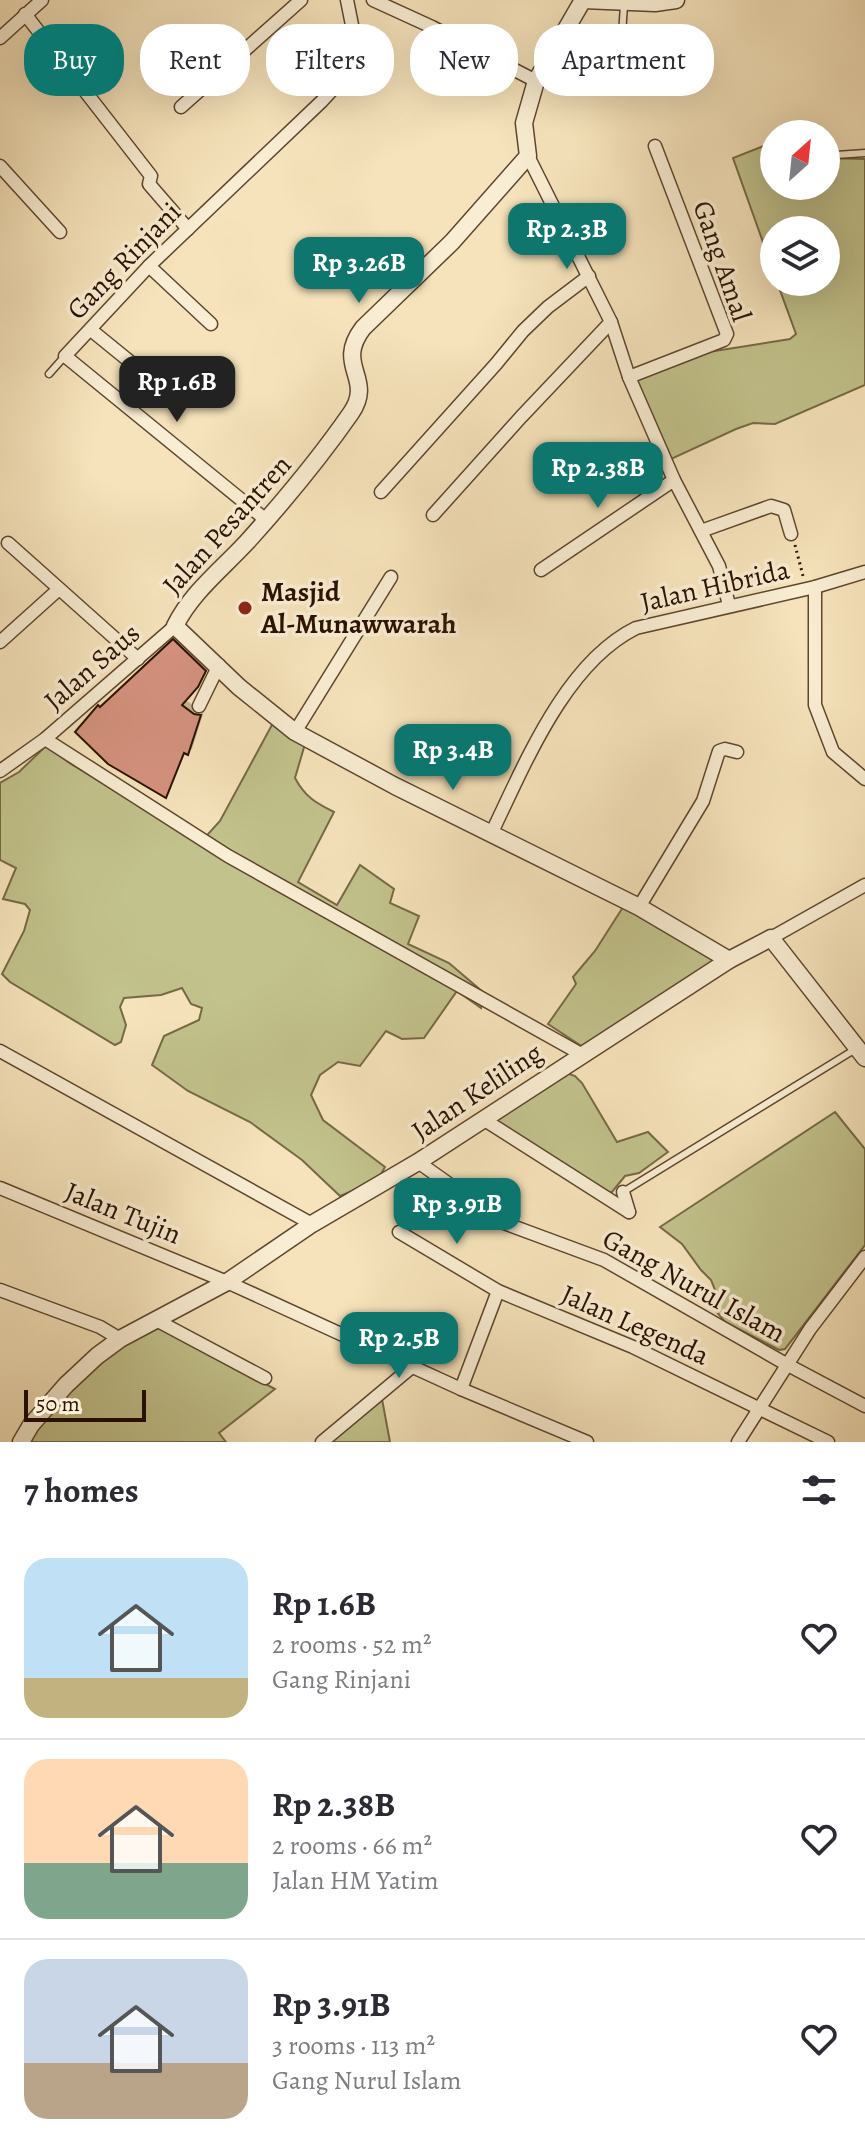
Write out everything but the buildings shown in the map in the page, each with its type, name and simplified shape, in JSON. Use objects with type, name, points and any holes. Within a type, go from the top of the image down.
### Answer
[{"type":"street","points":[[0,38],[42,0]]},
{"type":"street","points":[[181,107],[301,0]]},
{"type":"street","name":"Gang Rinjani","points":[[266,520],[65,356],[149,266],[322,101],[356,64],[358,55],[347,0]]},
{"type":"street","points":[[373,0],[534,80]]},
{"type":"street","points":[[569,24],[583,0],[676,0]]},
{"type":"street","points":[[25,14],[151,176],[149,184],[188,229]]},
{"type":"street","points":[[534,88],[524,123],[528,156],[611,322],[629,377],[674,480],[719,566],[729,605]]},
{"type":"street","name":"Gang Amal","points":[[629,377],[724,340],[727,334],[655,146]]},
{"type":"street","name":"Jalan Pesantren","points":[[528,156],[452,242],[353,341],[350,357],[359,385],[357,402],[314,466],[193,597],[175,626],[239,687],[295,732],[382,780],[639,907],[729,960]]},
{"type":"street","points":[[0,166],[60,232]]},
{"type":"street","points":[[149,266],[211,324]]},
{"type":"street","points":[[381,492],[523,331],[548,307],[589,276]]},
{"type":"street","points":[[433,515],[611,322]]},
{"type":"street","points":[[91,330],[150,378]]},
{"type":"street","points":[[541,570],[674,480]]},
{"type":"street","points":[[701,531],[771,506],[784,510],[791,534]]},
{"type":"street","points":[[8,543],[138,659]]},
{"type":"street","name":"Jalan Hibrida","points":[[492,832],[547,725],[602,649],[636,628],[811,588],[865,572]]},
{"type":"street","points":[[295,732],[391,577]]},
{"type":"street","points":[[811,588],[815,705],[833,752],[865,779]]},
{"type":"street","points":[[0,642],[59,589]]},
{"type":"street","name":"Jalan Saus","points":[[0,771],[45,739],[175,626]]},
{"type":"street","points":[[199,706],[219,665]]},
{"type":"street","points":[[45,739],[228,856],[581,1054]]},
{"type":"street","points":[[639,907],[703,801],[719,751],[737,752]]},
{"type":"street","points":[[861,1053],[771,938],[865,885]]},
{"type":"street","name":"Jalan Keliling","points":[[21,1442],[31,1425],[66,1385],[120,1339],[227,1282],[312,1224],[418,1162],[729,960],[771,938]]},
{"type":"street","points":[[0,1051],[312,1224]]},
{"type":"street","points":[[483,1119],[629,1212],[623,1192]]},
{"type":"street","name":"Gang Nurul Islam","points":[[418,1162],[504,1223],[612,1264],[865,1406]]},
{"type":"street","name":"Jalan Tujin","points":[[0,1188],[227,1282],[569,1439],[587,1442]]},
{"type":"street","name":"Jalan Legenda","points":[[399,1232],[498,1291],[633,1347],[828,1442]]},
{"type":"street","points":[[738,1442],[786,1364],[865,1257]]},
{"type":"street","points":[[0,1291],[100,1327],[120,1339]]},
{"type":"street","points":[[461,1389],[498,1291]]},
{"type":"street","points":[[156,1320],[265,1378]]},
{"type":"street","points":[[322,1442],[413,1366]]},
{"type":"lane","points":[[623,24],[625,1]]},
{"type":"lane","points":[[840,155],[865,153]]},
{"type":"lane","points":[[49,374],[65,356]]},
{"type":"lane","points":[[623,1192],[861,1053]]},
{"type":"path","points":[[791,534],[811,588]]},
{"type":"green space","points":[[760,147],[760,200],[840,200],[840,158],[865,159],[865,385],[775,424],[753,423],[736,429],[669,460],[634,381],[696,354],[790,339],[796,334],[782,296],[840,296],[840,216],[760,216],[760,234],[733,158]]},
{"type":"green space","points":[[273,723],[305,744],[295,778],[312,799],[334,812],[298,882],[337,905],[360,865],[394,889],[390,903],[419,916],[408,944],[449,963],[484,993],[481,1008],[457,991],[424,1038],[402,1039],[386,1031],[360,1066],[338,1062],[320,1075],[311,1095],[323,1120],[385,1167],[377,1181],[340,1196],[302,1160],[250,1122],[188,1091],[152,1065],[164,1036],[199,1020],[202,1008],[191,1004],[182,988],[161,995],[124,998],[120,1007],[126,1025],[121,1042],[115,1045],[10,982],[2,974],[24,931],[30,910],[25,904],[3,899],[16,868],[0,860],[0,783],[19,772],[47,745],[68,762],[200,843],[220,821]]},
{"type":"green space","points":[[625,904],[714,957],[709,965],[583,1047],[548,1024],[576,984],[573,977],[595,951]]},
{"type":"green space","points":[[564,1072],[582,1083],[617,1142],[648,1132],[668,1152],[639,1173],[625,1176],[612,1192],[605,1192],[490,1119]]},
{"type":"green space","points":[[835,1112],[865,1149],[865,1245],[785,1349],[779,1350],[725,1322],[715,1310],[717,1295],[711,1280],[682,1244],[660,1227]]},
{"type":"green space","points":[[156,1326],[275,1389],[219,1433],[226,1442],[29,1442],[51,1409],[118,1347]]},
{"type":"green space","points":[[382,1399],[390,1442],[329,1442]]},
{"type":"place","name":"Masjid Al-Munawwarah","points":[[245,608]]}]
